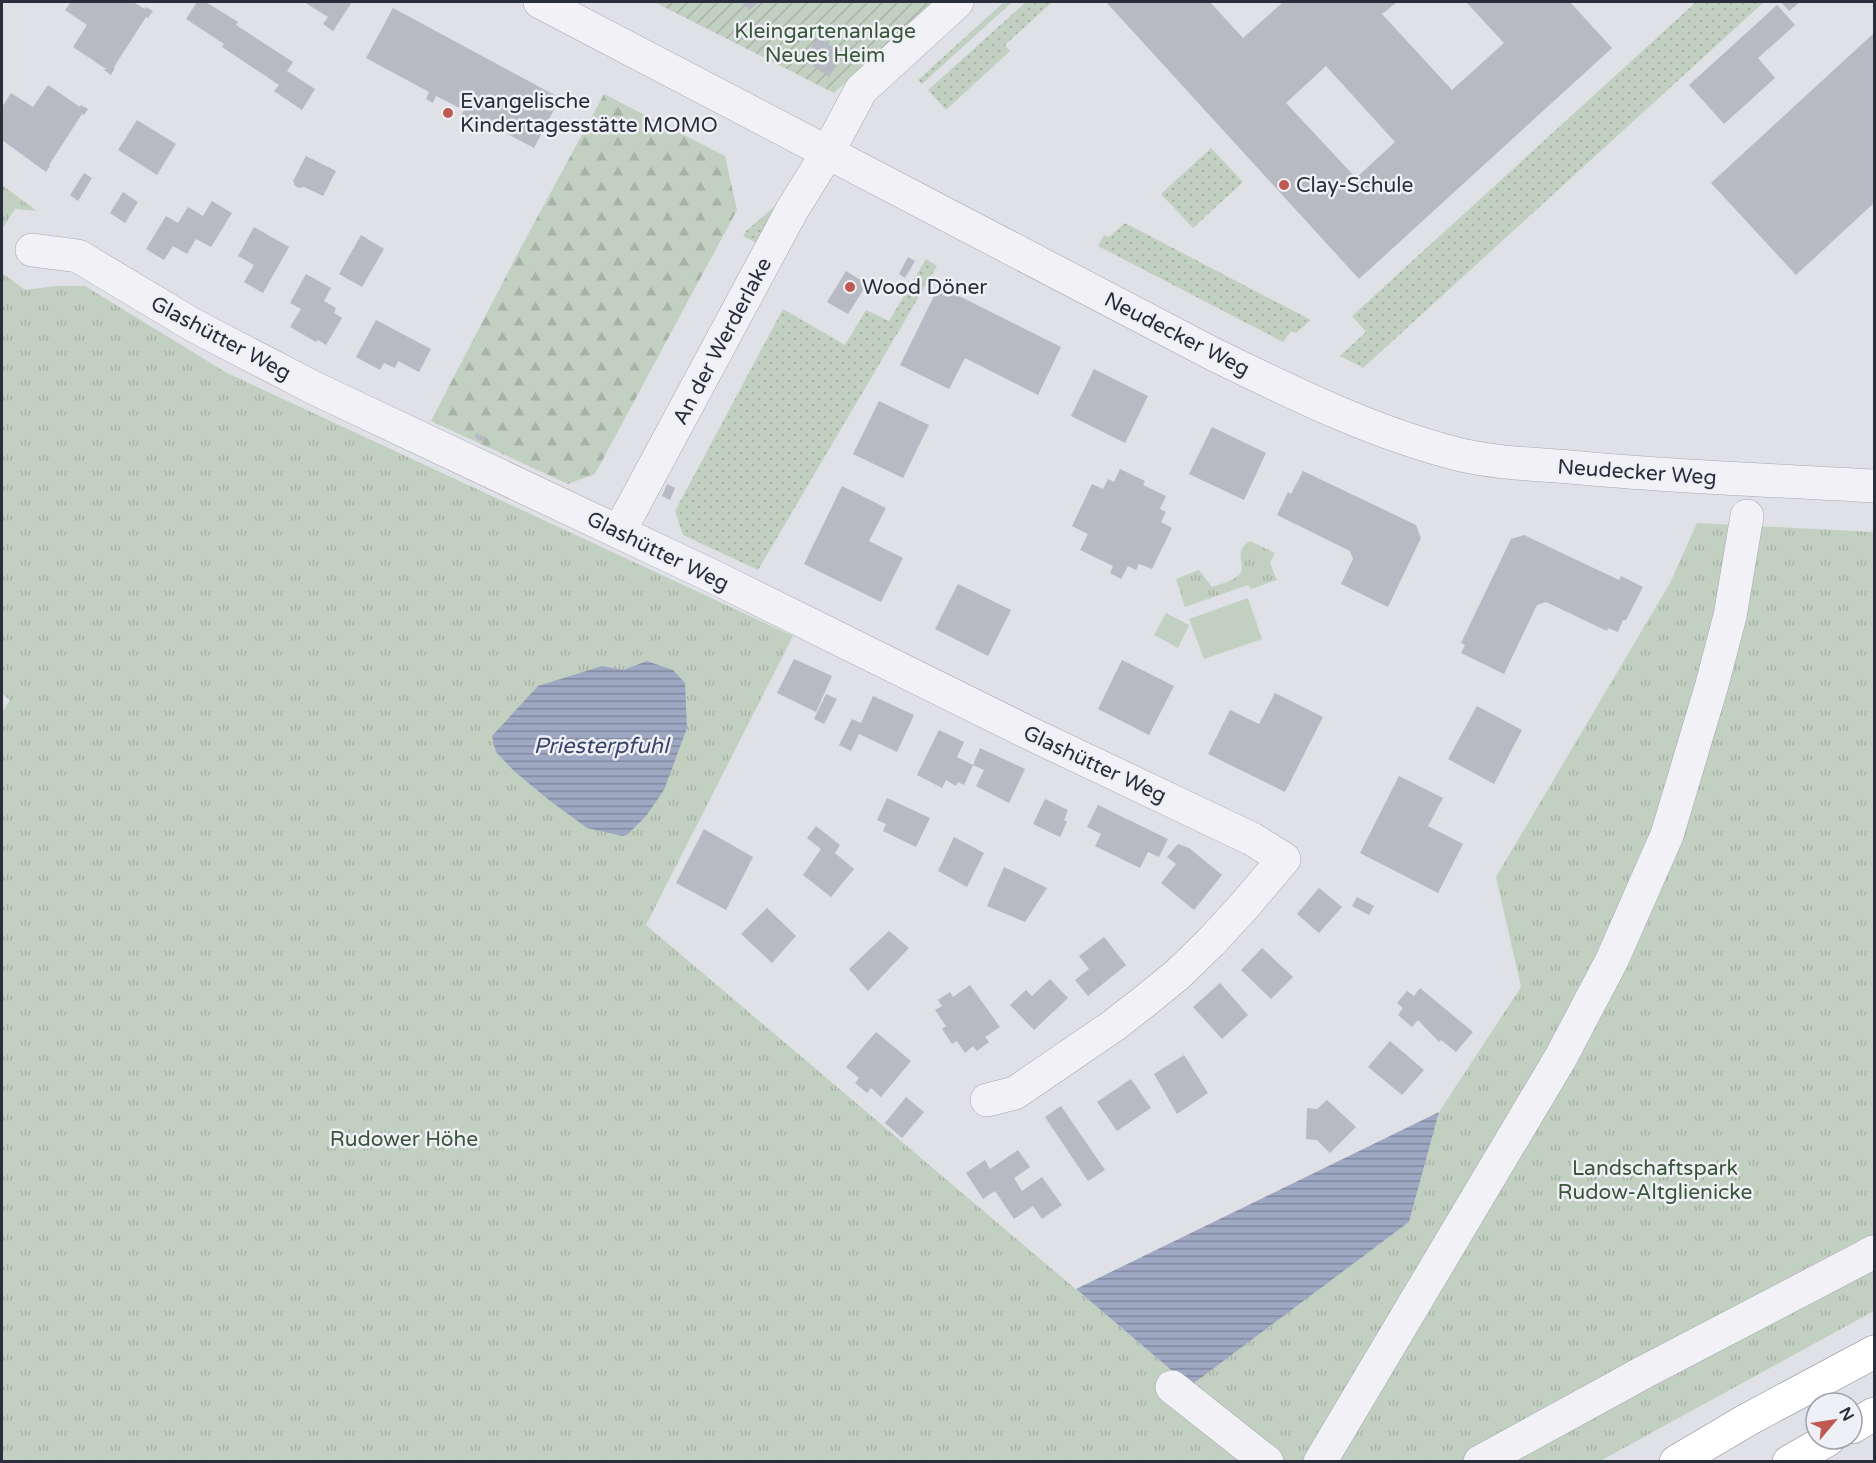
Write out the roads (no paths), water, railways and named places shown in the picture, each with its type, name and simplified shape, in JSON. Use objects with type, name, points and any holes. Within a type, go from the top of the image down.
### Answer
[{"type":"highway","points":[[1676,1461],[1747,1420],[1875,1352]]},
{"type":"highway","points":[[1790,1461],[1808,1451]]},
{"type":"street","name":"Neudecker Weg","points":[[540,2],[1224,359],[1313,403],[1381,431],[1460,454],[1490,460],[1611,471],[1872,486]]},
{"type":"street","name":"An der Werderlake","points":[[619,532],[792,210],[828,152],[861,90],[957,2]]},
{"type":"street","name":"Glashütter Weg","points":[[32,250],[78,256],[193,325],[304,383],[619,532],[1027,732],[1252,839],[1284,859],[1211,942],[1177,975],[1113,1026],[1015,1093],[987,1100]]},
{"type":"street","points":[[1320,1461],[1561,1057],[1612,960],[1667,835],[1730,616],[1747,516]]},
{"type":"street","points":[[1480,1461],[1875,1252]]},
{"type":"street","points":[[1172,1387],[1267,1461]]},
{"type":"water","name":"Priesterpfuhl","points":[[647,661],[673,670],[685,683],[687,728],[664,790],[646,816],[627,835],[622,836],[587,828],[514,771],[496,752],[492,736],[538,686],[602,666],[623,670]]},
{"type":"water","points":[[1439,1112],[1409,1222],[1190,1386],[1076,1289]]},
{"type":"place","name":"Evangelische Kindertagesstätte MOMO","points":[[448,113]]},
{"type":"place","name":"Clay-Schule","points":[[1284,185]]},
{"type":"place","name":"Wood Döner","points":[[850,287]]},
{"type":"park label","name":"Kleingartenanlage Neues Heim","points":[[825,43]]},
{"type":"park label","name":"Rudower Höhe","points":[[404,1139]]},
{"type":"park label","name":"Landschaftspark Rudow-Altglienicke","points":[[1655,1180]]}]
